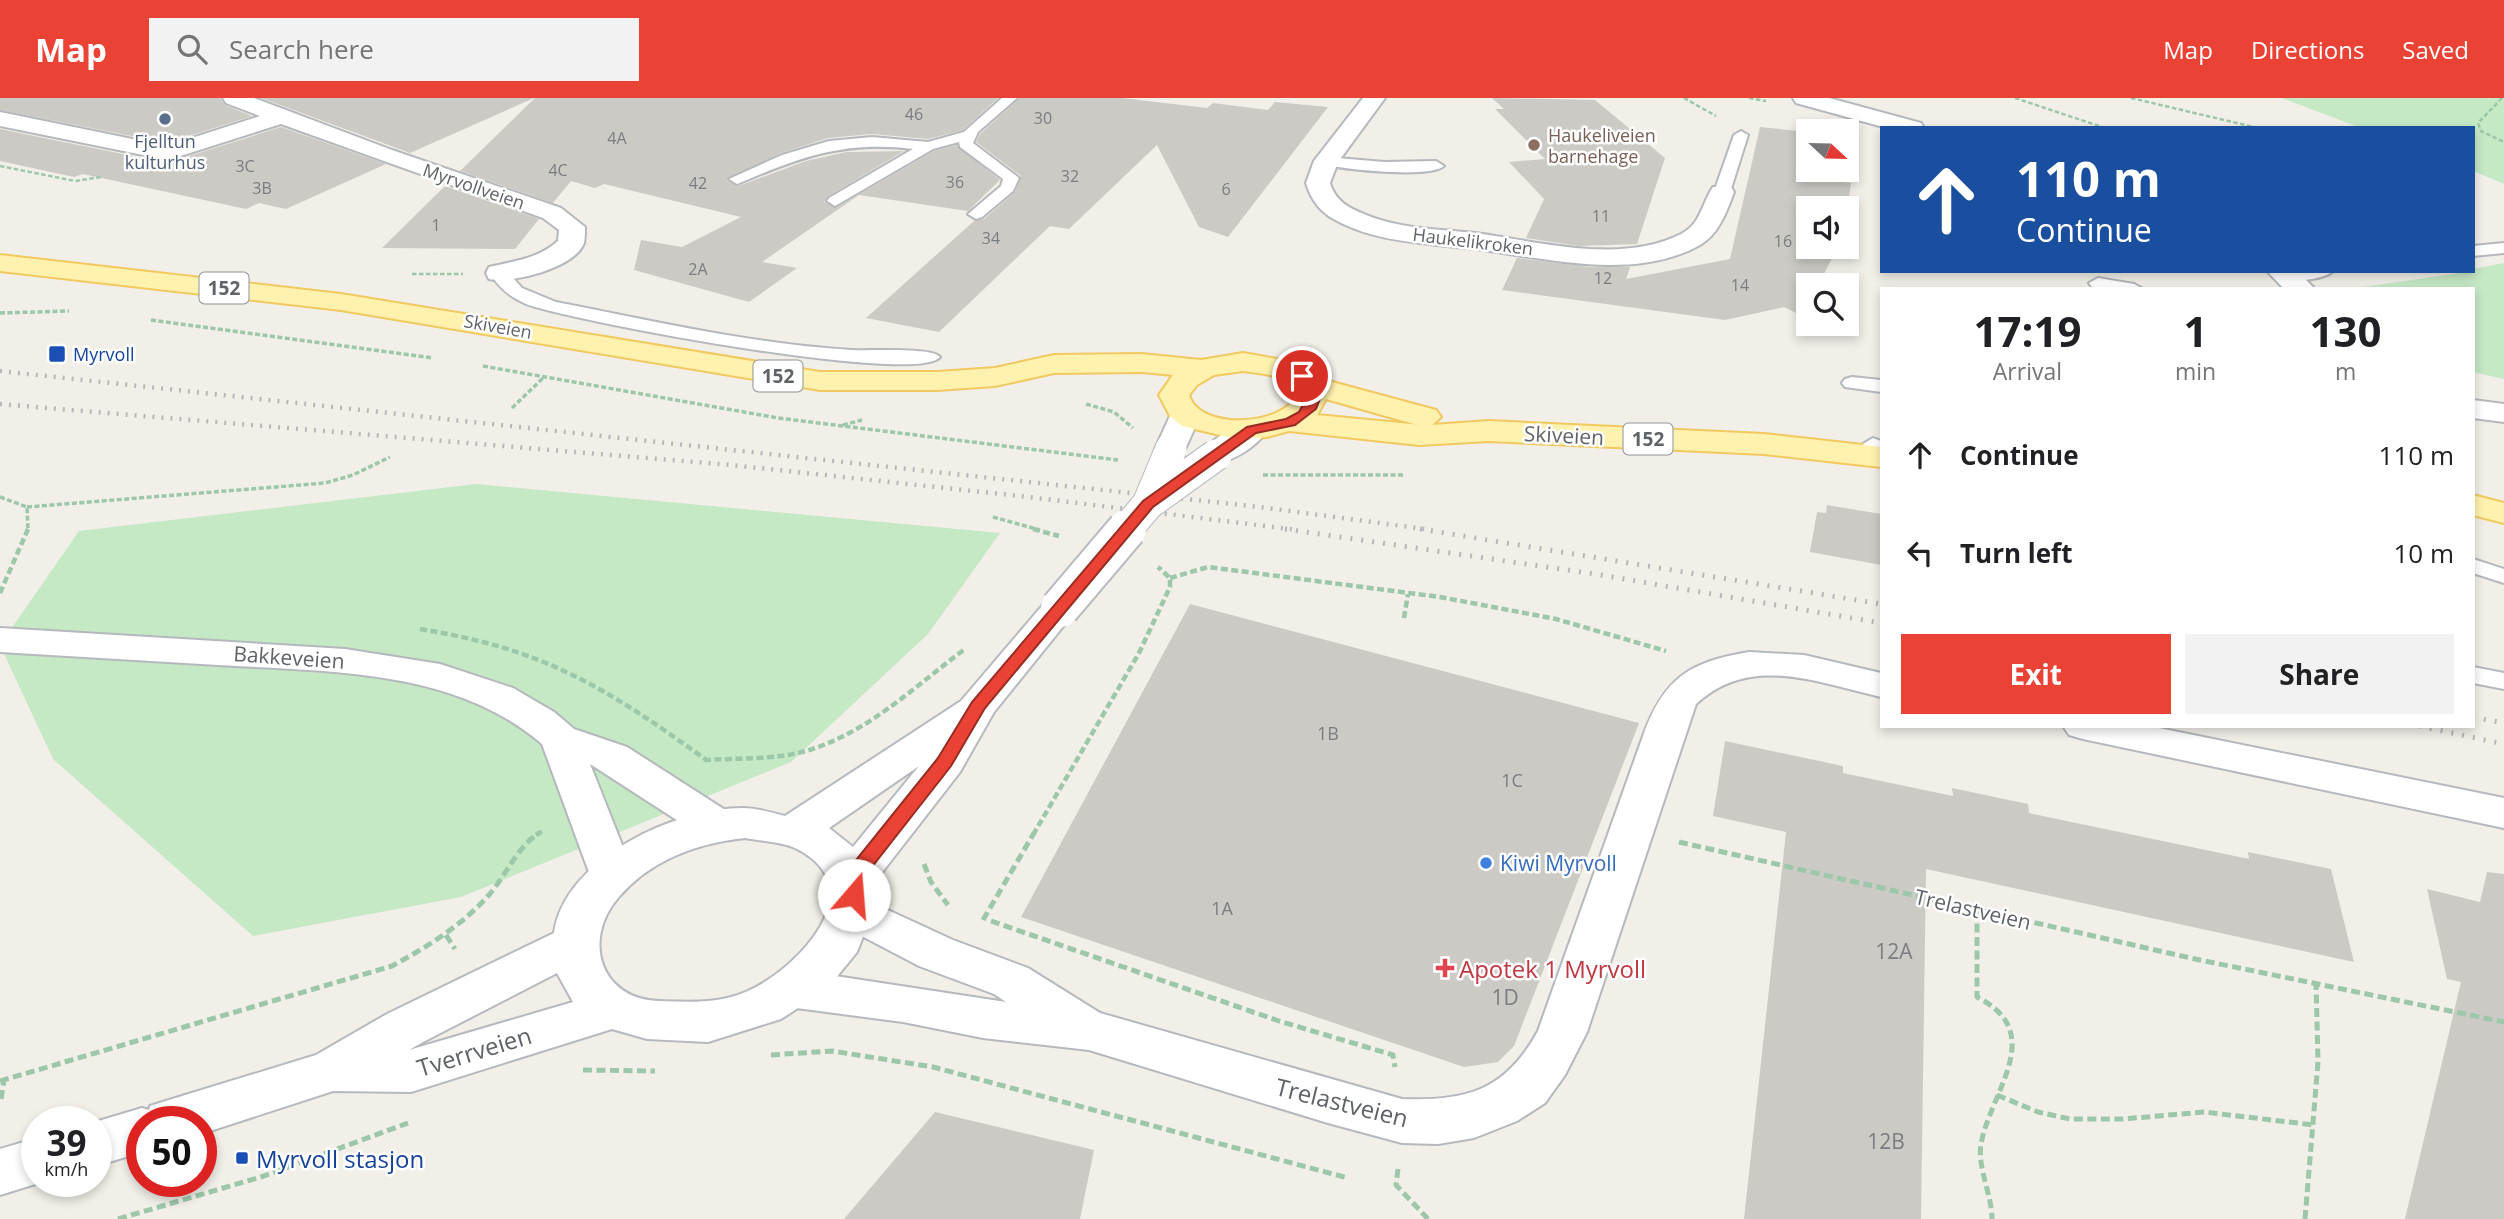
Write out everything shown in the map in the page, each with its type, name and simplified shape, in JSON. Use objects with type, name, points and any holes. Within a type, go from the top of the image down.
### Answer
[{"type":"main road","name":"Skiveien","points":[[0,263],[369,306],[820,381],[901,383],[995,377],[1111,384],[1180,405]]},
{"type":"main road","name":"Skiveien","points":[[995,377],[1054,364],[1142,363],[1201,369]]},
{"type":"main road","name":"152","points":[[1201,369],[1221,364],[1266,363],[1302,376],[1312,386]]},
{"type":"main road","points":[[1180,405],[1187,377],[1201,369]]},
{"type":"main road","name":"Skiveien","points":[[1312,386],[1401,412],[1489,431]]},
{"type":"main road","points":[[1290,422],[1312,406],[1315,396],[1312,386]]},
{"type":"main road","name":"152","points":[[1180,405],[1214,427],[1252,430],[1290,422]]},
{"type":"main road","name":"Skiveien","points":[[1290,422],[1419,435],[1489,431],[1879,452]]},
{"type":"main road","points":[[2475,506],[2504,513]]},
{"type":"main road","points":[[2475,531],[2504,538]]},
{"type":"street","name":"Myrvollveien","points":[[234,98],[552,213],[572,227],[571,243],[558,255],[539,264],[499,272]]},
{"type":"street","points":[[1326,161],[1374,98]]},
{"type":"street","points":[[1804,98],[1906,126]]},
{"type":"street","points":[[0,119],[168,153],[282,116]]},
{"type":"street","name":"Haukelikroken","points":[[1326,161],[1318,176],[1323,197],[1335,209],[1363,223],[1407,233],[1585,254],[1637,253],[1690,240],[1706,227],[1722,192]]},
{"type":"street","points":[[1148,504],[1180,405]]},
{"type":"street","points":[[2475,409],[2504,413]]},
{"type":"street","points":[[852,895],[844,863],[832,849],[796,830],[758,824],[718,826],[661,844],[612,875],[594,896],[581,919],[575,943],[576,962],[583,980],[596,996],[613,1009],[660,1023],[716,1021],[771,1003],[796,989],[829,960],[841,943],[852,895],[945,762],[978,706],[1148,504],[1252,430]]},
{"type":"street","name":"Bakkeveien","points":[[0,640],[302,657],[406,668],[467,684],[499,697],[540,721],[561,738],[612,757],[718,826]]},
{"type":"street","name":"Trelastveien","points":[[796,989],[904,1003],[983,1019],[1089,1030],[1328,1102],[1402,1121],[1438,1122],[1474,1116],[1499,1106],[1527,1088],[1547,1061],[1562,1032],[1670,717],[1681,696],[1704,678],[1734,666],[1765,664],[1880,685]]},
{"type":"street","points":[[796,830],[978,706]]},
{"type":"street","points":[[2093,728],[2504,813]]},
{"type":"street","points":[[561,738],[584,810],[604,848],[612,875]]},
{"type":"street","name":"Trelastveien","points":[[852,895],[936,953],[1011,981],[1089,1030]]},
{"type":"street","name":"Tverrveien","points":[[217,1107],[332,1071],[405,1028],[575,943]]},
{"type":"street","name":"Tverrveien","points":[[332,1071],[411,1071],[613,1009]]},
{"type":"street","points":[[0,1172],[21,1166]]},
{"type":"lane","points":[[835,201],[928,146],[968,135],[1010,98]]},
{"type":"lane","points":[[968,135],[965,144],[1011,178],[1008,188],[976,214]]},
{"type":"lane","points":[[1722,192],[1741,135]]},
{"type":"lane","points":[[737,179],[794,155],[834,142],[867,140],[928,146]]},
{"type":"lane","points":[[1326,161],[1384,167],[1437,166]]},
{"type":"lane","points":[[499,272],[512,289],[533,300],[556,307],[787,351],[855,358],[930,357]]},
{"type":"lane","points":[[2288,278],[2314,273]]},
{"type":"lane","points":[[2098,281],[2125,287]]},
{"type":"lane","points":[[1852,383],[1880,386]]},
{"type":"lane","points":[[2475,567],[2504,576]]},
{"type":"lane","points":[[2475,675],[2504,681]]},
{"type":"path","points":[[2015,98],[2099,126]]},
{"type":"path","points":[[2131,98],[2250,126]]},
{"type":"path","points":[[2502,98],[2477,123],[2482,131],[2504,142]]},
{"type":"path","points":[[512,408],[543,377]]},
{"type":"path","points":[[0,497],[27,507],[299,486],[339,480],[390,457]]},
{"type":"path","points":[[0,593],[27,531],[27,507]]},
{"type":"path","points":[[993,517],[1063,537]]},
{"type":"path","points":[[1151,565],[1170,578]]},
{"type":"path","points":[[1170,578],[1208,567],[1483,606],[1648,645],[1676,655],[1704,678]]},
{"type":"path","points":[[983,920],[1139,653],[1167,594],[1170,578]]},
{"type":"path","points":[[1404,618],[1408,594]]},
{"type":"path","points":[[695,762],[777,757],[807,751],[835,741],[883,712],[969,646]]},
{"type":"path","points":[[1,1099],[2,1080],[391,966],[446,935],[472,913],[491,893],[524,845],[547,828]]},
{"type":"path","name":"Trelastveien","points":[[1631,831],[2195,959],[2504,1022]]},
{"type":"path","points":[[927,854],[924,861],[926,871],[952,912]]},
{"type":"path","points":[[1977,910],[1977,997],[2007,1018],[2012,1031],[1997,1095],[1981,1145],[1982,1159],[1993,1198],[1992,1219]]},
{"type":"path","points":[[969,920],[999,923],[1279,1021],[1393,1055],[1402,1121],[1396,1185],[1428,1219]]},
{"type":"path","points":[[2305,1219],[2318,1062],[2316,982]]},
{"type":"path","points":[[759,1058],[791,1051],[869,1054],[933,1067],[1348,1178]]},
{"type":"path","points":[[576,1070],[663,1070]]},
{"type":"path","points":[[1997,1095],[2038,1112],[2070,1119],[2123,1119],[2204,1112],[2314,1125]]},
{"type":"path","points":[[118,1219],[264,1176],[412,1121]]},
{"type":"green space","points":[[2282,98],[2504,98],[2504,184],[2475,172],[2475,126],[2356,126]]},
{"type":"green space","points":[[2504,263],[2504,379],[2475,372],[2475,287],[2364,287],[2475,273],[2475,269]]},
{"type":"green space","points":[[476,484],[1000,533],[928,634],[791,762],[461,897],[253,936],[53,759],[0,645],[79,531]]},
{"type":"building","points":[[0,98],[220,98],[225,105],[252,116],[167,143],[0,110]]},
{"type":"building","points":[[261,98],[534,98],[410,153]]},
{"type":"building","points":[[535,98],[998,98],[963,130],[928,139],[872,134],[828,138],[781,153],[726,180],[738,186],[806,161],[846,152],[904,151],[828,196],[824,202],[836,208],[934,151],[957,145],[1000,180],[968,211],[859,195],[762,262],[797,268],[749,302],[634,270],[641,240],[682,247],[741,217],[604,184],[595,188],[571,181],[553,203],[460,171]]},
{"type":"building","points":[[1020,98],[1122,98],[1207,108],[1213,103],[1268,110],[1275,102],[1328,107],[1228,237],[1199,227],[1157,145],[1069,229],[1050,226],[939,332],[866,318],[974,221],[984,219],[1015,192],[1021,176],[976,142],[980,134]]},
{"type":"building","points":[[1492,98],[1595,100],[1665,158],[1637,244],[1579,246],[1526,238],[1544,199],[1509,162],[1545,159],[1495,109],[1504,109]]},
{"type":"building","points":[[281,127],[386,164],[286,209],[259,203],[246,209],[83,174],[74,177],[0,161],[0,129],[167,163]]},
{"type":"building","points":[[1760,127],[1796,131],[1796,182],[1851,183],[1849,196],[1796,196],[1796,259],[1832,259],[1824,273],[1796,273],[1796,313],[1784,307],[1725,320],[1502,290],[1517,258],[1589,267],[1630,267],[1626,279],[1730,259]]},
{"type":"building","points":[[445,186],[539,219],[515,249],[382,248]]},
{"type":"building","points":[[1827,505],[1880,514],[1880,565],[1810,552],[1817,512],[1826,513]]},
{"type":"building","points":[[1190,604],[1639,723],[1514,1046],[1498,1062],[1464,1067],[1021,917]]},
{"type":"building","points":[[1725,741],[1843,766],[1843,773],[1953,796],[1952,788],[2028,804],[2029,813],[2249,859],[2248,852],[2331,869],[2354,962],[1926,869],[1921,1219],[1744,1219],[1786,832],[1713,816]]},
{"type":"building","points":[[2487,872],[2504,874],[2504,1219],[2405,1219],[2461,982],[2447,979],[2427,889],[2480,902]]},
{"type":"building","points":[[935,1112],[1094,1150],[1080,1219],[844,1219]]},
{"type":"railway","points":[[0,371],[1260,507],[1432,530]]},
{"type":"railway","points":[[0,404],[731,465],[1020,496],[1298,530]]},
{"type":"railway","points":[[1285,529],[1595,574],[1880,623]]},
{"type":"railway","points":[[1420,529],[1880,604]]},
{"type":"railway","points":[[2475,717],[2504,723]]},
{"type":"railway","points":[[2428,728],[2504,744]]},
{"type":"place","name":"Fjelltun kulturhus","points":[[165,119]]},
{"type":"place","name":"Haukeliveien barnehage","points":[[1534,145]]},
{"type":"place","name":"Myrvoll","points":[[57,354]]},
{"type":"place","name":"Kiwi Myrvoll","points":[[1486,863]]},
{"type":"place","name":"Apotek 1 Myrvoll","points":[[1445,968]]},
{"type":"place","name":"Myrvoll stasjon","points":[[242,1158]]},
{"type":"route","points":[[854,895],[851,880],[945,762],[978,706],[1148,504],[1252,430],[1272,428],[1303,415],[1312,406],[1315,396],[1312,386],[1302,376]]}]
